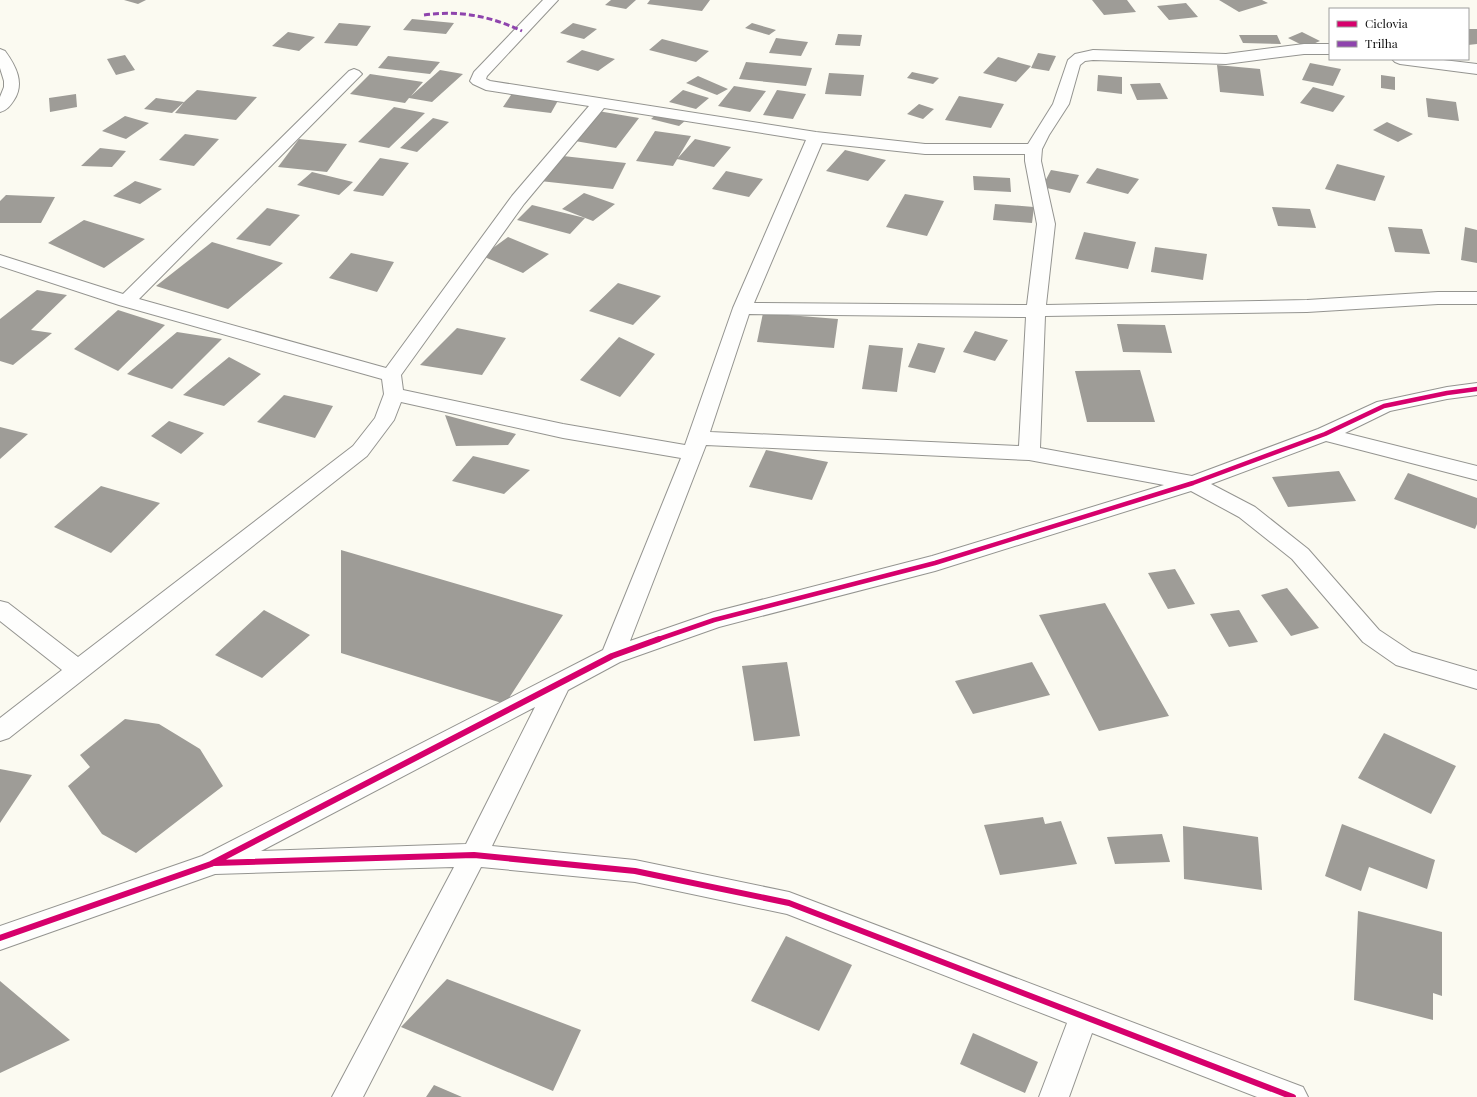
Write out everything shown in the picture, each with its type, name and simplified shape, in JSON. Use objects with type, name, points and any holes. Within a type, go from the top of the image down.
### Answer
[{"type":"street","points":[[551,0],[479,75],[478,81],[486,84],[598,104],[816,137],[925,149],[1034,149]]},
{"type":"street","points":[[1029,453],[1036,311],[1046,224],[1033,161],[1034,149],[1040,135],[1061,104],[1073,63],[1080,57],[1093,55],[1226,59],[1304,49],[1329,49]]},
{"type":"street","points":[[0,54],[8,67],[12,84],[10,96],[0,107]]},
{"type":"street","points":[[1408,60],[1477,69]]},
{"type":"street","points":[[126,302],[354,74]]},
{"type":"street","points":[[0,731],[360,451],[384,420],[392,385],[518,200],[598,104]]},
{"type":"street","points":[[612,656],[695,445],[742,308],[816,137]]},
{"type":"street","points":[[0,260],[126,302],[392,385],[556,429],[695,445],[1029,453],[1193,483],[1247,512],[1300,554],[1371,636],[1404,659],[1477,680]]},
{"type":"street","points":[[742,308],[1036,311],[1308,306],[1438,298],[1477,298]]},
{"type":"street","points":[[0,938],[211,864],[612,656],[714,620],[935,563],[1193,483],[1325,434],[1384,406],[1447,393],[1477,389]]},
{"type":"street","points":[[1325,434],[1477,473]]},
{"type":"street","points":[[0,609],[78,670]]},
{"type":"street","points":[[348,1097],[474,855],[559,683]]},
{"type":"street","points":[[211,864],[474,855],[635,871],[789,903],[1293,1097]]},
{"type":"street","points":[[1054,1097],[1084,1017]]},
{"type":"building","points":[[124,0],[146,0],[138,4]]},
{"type":"building","points":[[611,0],[636,0],[626,9],[605,5]]},
{"type":"building","points":[[650,0],[710,0],[702,11],[647,4]]},
{"type":"building","points":[[1092,0],[1127,0],[1136,12],[1104,15]]},
{"type":"building","points":[[1219,0],[1262,0],[1268,3],[1239,12]]},
{"type":"building","points":[[1186,3],[1198,17],[1169,20],[1157,6]]},
{"type":"building","points":[[412,19],[454,23],[446,34],[403,30]]},
{"type":"building","points":[[339,23],[371,26],[357,46],[324,43]]},
{"type":"building","points":[[573,23],[597,29],[584,39],[560,33]]},
{"type":"building","points":[[752,23],[776,30],[769,35],[745,28]]},
{"type":"building","points":[[1469,29],[1477,29],[1477,44],[1469,45]]},
{"type":"building","points":[[288,32],[315,37],[299,51],[272,46]]},
{"type":"building","points":[[1302,32],[1320,41],[1306,47],[1288,38]]},
{"type":"building","points":[[838,34],[862,35],[860,46],[835,45]]},
{"type":"building","points":[[1239,35],[1277,35],[1281,44],[1243,43]]},
{"type":"building","points":[[776,38],[808,42],[801,56],[769,53]]},
{"type":"building","points":[[662,39],[709,51],[696,62],[649,50]]},
{"type":"building","points":[[582,50],[615,59],[598,71],[566,62]]},
{"type":"building","points":[[1038,53],[1056,56],[1049,71],[1031,68]]},
{"type":"building","points":[[125,55],[135,70],[116,75],[107,59]]},
{"type":"building","points":[[388,56],[440,62],[430,74],[378,68]]},
{"type":"building","points":[[998,57],[1031,66],[1016,82],[983,73]]},
{"type":"building","points":[[746,62],[812,68],[806,86],[739,79]]},
{"type":"building","points":[[1310,63],[1341,69],[1333,86],[1302,80]]},
{"type":"building","points":[[1217,65],[1260,69],[1264,96],[1220,92]]},
{"type":"building","points":[[440,70],[463,74],[432,102],[409,98],[405,103],[350,94],[370,74],[423,82],[411,96]]},
{"type":"building","points":[[912,72],[939,78],[933,84],[907,78]]},
{"type":"building","points":[[829,73],[864,75],[861,96],[825,94]]},
{"type":"building","points":[[1098,75],[1122,77],[1122,94],[1097,91]]},
{"type":"building","points":[[1381,75],[1395,77],[1395,90],[1381,88]]},
{"type":"building","points":[[698,76],[728,89],[717,95],[686,83]]},
{"type":"building","points":[[1160,83],[1168,99],[1137,100],[1130,84]]},
{"type":"building","points":[[734,86],[766,91],[750,112],[718,106]]},
{"type":"building","points":[[1313,87],[1345,96],[1333,112],[1300,103]]},
{"type":"building","points":[[197,90],[257,97],[236,120],[175,113]]},
{"type":"building","points":[[683,90],[709,98],[696,109],[669,102]]},
{"type":"building","points":[[777,90],[806,94],[793,119],[763,115]]},
{"type":"building","points":[[513,92],[560,97],[551,113],[503,107]]},
{"type":"building","points":[[76,94],[77,107],[50,112],[49,98]]},
{"type":"building","points":[[959,96],[1004,104],[991,128],[945,120]]},
{"type":"building","points":[[156,98],[184,102],[172,113],[144,109]]},
{"type":"building","points":[[1426,98],[1456,102],[1459,121],[1428,117]]},
{"type":"building","points":[[919,104],[934,109],[923,119],[907,114]]},
{"type":"building","points":[[394,107],[425,113],[389,148],[358,142]]},
{"type":"building","points":[[598,111],[639,118],[616,148],[575,141]]},
{"type":"building","points":[[658,113],[686,120],[679,126],[651,119]]},
{"type":"building","points":[[125,116],[149,123],[126,139],[102,131]]},
{"type":"building","points":[[433,118],[449,122],[417,152],[400,148]]},
{"type":"building","points":[[1387,122],[1413,134],[1398,142],[1373,130]]},
{"type":"building","points":[[655,131],[691,136],[673,166],[636,161]]},
{"type":"building","points":[[185,134],[219,139],[194,166],[159,160]]},
{"type":"building","points":[[299,139],[347,144],[327,172],[278,167]]},
{"type":"building","points":[[695,139],[731,147],[714,167],[677,159]]},
{"type":"building","points":[[100,148],[126,151],[112,167],[81,166]]},
{"type":"building","points":[[845,150],[886,160],[868,181],[826,171]]},
{"type":"building","points":[[554,155],[626,163],[613,189],[540,181]]},
{"type":"building","points":[[380,158],[409,163],[383,196],[353,191]]},
{"type":"building","points":[[1337,164],[1385,176],[1375,201],[1325,189]]},
{"type":"building","points":[[1097,168],[1139,179],[1128,194],[1086,183]]},
{"type":"building","points":[[1051,170],[1079,175],[1070,193],[1042,187]]},
{"type":"building","points":[[726,171],[763,179],[749,197],[712,189]]},
{"type":"building","points":[[312,172],[353,182],[339,195],[297,185]]},
{"type":"building","points":[[973,176],[1010,178],[1011,192],[974,190]]},
{"type":"building","points":[[135,181],[162,189],[140,204],[113,196]]},
{"type":"building","points":[[584,193],[615,204],[593,221],[562,209]]},
{"type":"building","points":[[905,194],[944,201],[927,236],[886,227]]},
{"type":"building","points":[[6,195],[55,197],[41,223],[0,223],[0,201]]},
{"type":"building","points":[[995,204],[1034,207],[1032,223],[993,220]]},
{"type":"building","points":[[532,205],[585,218],[570,234],[517,220]]},
{"type":"building","points":[[1272,207],[1310,209],[1316,228],[1278,226]]},
{"type":"building","points":[[267,208],[300,215],[270,246],[236,239]]},
{"type":"building","points":[[84,220],[145,239],[104,268],[48,243]]},
{"type":"building","points":[[1388,227],[1422,229],[1430,254],[1395,252]]},
{"type":"building","points":[[1465,227],[1477,230],[1477,263],[1461,260]]},
{"type":"building","points":[[1084,232],[1136,242],[1128,269],[1075,259]]},
{"type":"building","points":[[508,237],[549,254],[523,273],[482,256]]},
{"type":"building","points":[[212,242],[283,263],[228,309],[156,286]]},
{"type":"building","points":[[1155,247],[1207,254],[1203,280],[1151,272]]},
{"type":"building","points":[[351,253],[394,262],[377,292],[329,278]]},
{"type":"building","points":[[618,283],[661,296],[633,325],[589,311]]},
{"type":"building","points":[[37,290],[67,295],[31,330],[52,333],[13,365],[0,361],[0,319]]},
{"type":"building","points":[[118,310],[165,325],[118,371],[74,349]]},
{"type":"building","points":[[763,313],[838,319],[834,348],[757,342]]},
{"type":"building","points":[[1117,324],[1165,325],[1172,353],[1123,352]]},
{"type":"building","points":[[457,328],[506,338],[482,375],[420,365]]},
{"type":"building","points":[[975,331],[1008,340],[995,361],[963,352]]},
{"type":"building","points":[[177,332],[222,339],[172,389],[127,374]]},
{"type":"building","points":[[619,337],[655,354],[620,397],[580,380]]},
{"type":"building","points":[[918,343],[945,348],[935,373],[908,367]]},
{"type":"building","points":[[869,345],[903,348],[897,392],[862,389]]},
{"type":"building","points":[[229,357],[261,374],[224,406],[183,395]]},
{"type":"building","points":[[1140,370],[1155,422],[1087,422],[1075,371]]},
{"type":"building","points":[[284,395],[333,406],[315,438],[257,422]]},
{"type":"building","points":[[445,415],[516,434],[508,445],[456,446]]},
{"type":"building","points":[[169,421],[204,433],[181,454],[151,436]]},
{"type":"building","points":[[0,427],[28,434],[0,459]]},
{"type":"building","points":[[766,450],[828,462],[812,500],[749,487]]},
{"type":"building","points":[[473,456],[530,470],[504,494],[452,481]]},
{"type":"building","points":[[1339,471],[1356,501],[1288,507],[1272,477]]},
{"type":"building","points":[[1408,473],[1477,498],[1477,524],[1475,529],[1394,499]]},
{"type":"building","points":[[101,486],[160,503],[111,553],[54,527]]},
{"type":"building","points":[[341,550],[563,615],[505,704],[341,653]]},
{"type":"building","points":[[1175,569],[1195,604],[1168,609],[1148,573]]},
{"type":"building","points":[[1287,588],[1319,628],[1291,636],[1261,595]]},
{"type":"building","points":[[1105,603],[1169,716],[1099,731],[1039,615]]},
{"type":"building","points":[[264,610],[310,635],[262,678],[215,655]]},
{"type":"building","points":[[1239,610],[1258,642],[1229,647],[1210,614]]},
{"type":"building","points":[[787,662],[800,736],[754,741],[742,666]]},
{"type":"building","points":[[1032,662],[1050,695],[973,714],[955,681]]},
{"type":"building","points":[[125,719],[159,724],[200,749],[223,786],[136,853],[102,834],[68,786],[90,767],[80,755]]},
{"type":"building","points":[[1384,733],[1456,766],[1431,814],[1358,778]]},
{"type":"building","points":[[0,769],[32,775],[0,823]]},
{"type":"building","points":[[1043,817],[1045,824],[1061,821],[1077,864],[1000,875],[984,825]]},
{"type":"building","points":[[1342,824],[1435,860],[1427,889],[1369,867],[1361,891],[1325,876]]},
{"type":"building","points":[[1183,826],[1258,837],[1262,890],[1184,879]]},
{"type":"building","points":[[1162,834],[1170,862],[1115,864],[1107,837]]},
{"type":"building","points":[[1358,911],[1442,932],[1442,996],[1433,993],[1433,1020],[1354,1000]]},
{"type":"building","points":[[786,936],[852,965],[819,1031],[751,1001]]},
{"type":"building","points":[[447,979],[581,1030],[553,1091],[401,1027]]},
{"type":"building","points":[[0,981],[70,1040],[0,1073]]},
{"type":"building","points":[[973,1033],[1038,1062],[1025,1093],[960,1064]]},
{"type":"building","points":[[434,1085],[462,1097],[426,1097]]},
{"type":"marked path","points":[[424,15],[436,13],[461,13],[474,15],[499,21],[522,31]]},
{"type":"cycle path","points":[[0,938],[211,864],[612,656],[714,620],[935,563],[1193,483],[1325,434],[1384,406],[1447,393],[1477,389]]},
{"type":"cycle path","points":[[215,863],[474,855],[635,871],[789,903],[1293,1097]]}]
